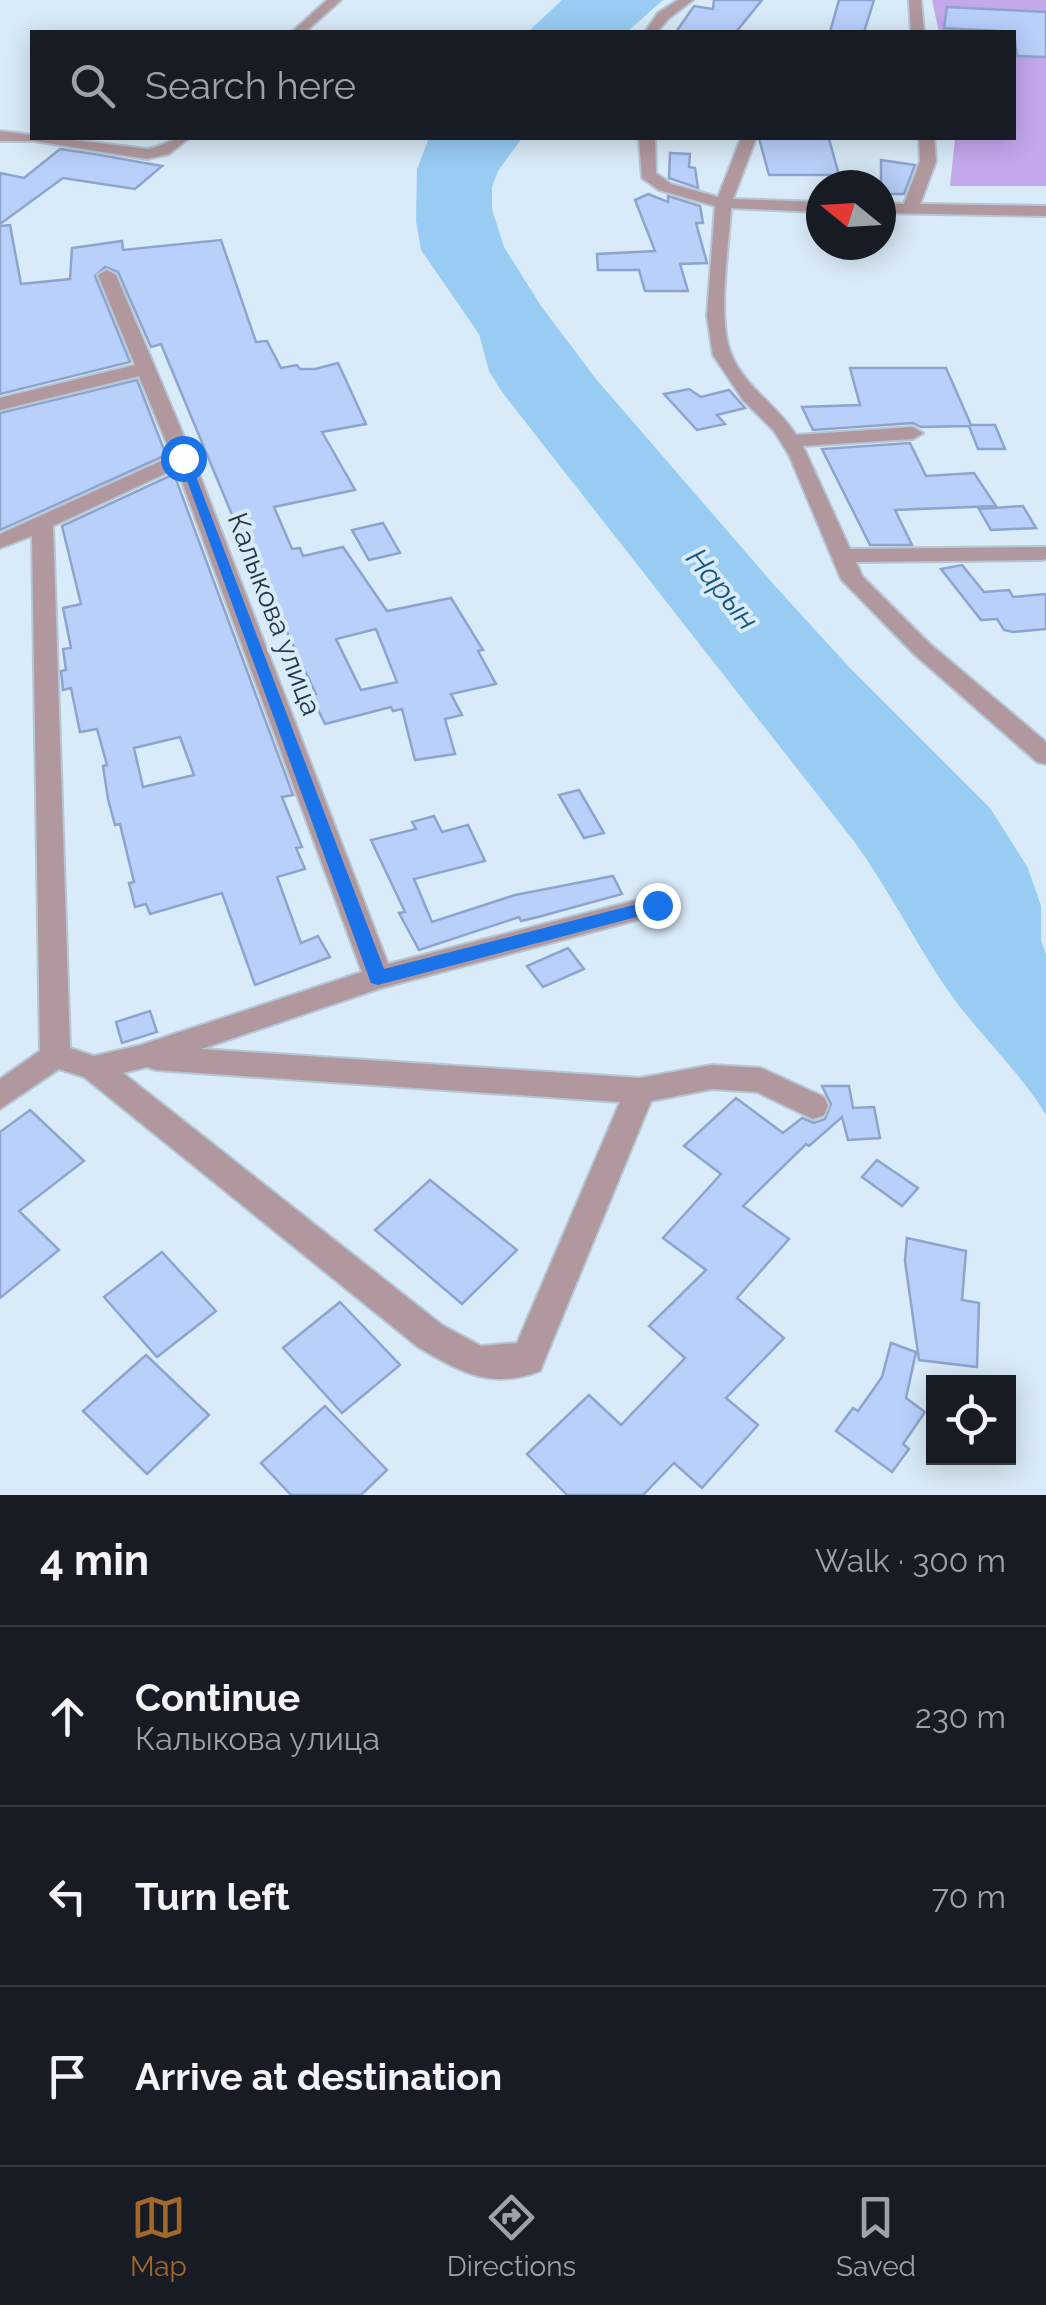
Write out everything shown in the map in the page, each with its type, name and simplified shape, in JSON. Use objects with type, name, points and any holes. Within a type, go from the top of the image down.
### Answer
[{"type":"street","points":[[300,30],[335,0]]},
{"type":"street","points":[[653,30],[686,0]]},
{"type":"street","points":[[915,0],[918,30]]},
{"type":"street","points":[[0,136],[30,136]]},
{"type":"street","points":[[53,140],[146,154],[164,151],[178,140]]},
{"type":"street","points":[[647,140],[648,176],[666,187],[722,203],[806,206]]},
{"type":"street","points":[[748,140],[722,203],[716,316],[722,355],[750,396],[790,441],[852,579],[922,649],[1046,756]]},
{"type":"street","points":[[910,209],[928,161],[927,140]]},
{"type":"street","points":[[896,209],[1046,211]]},
{"type":"street","name":"Калыкова улица","points":[[107,274],[183,458],[346,884],[378,978]]},
{"type":"street","points":[[0,404],[143,368]]},
{"type":"street","points":[[790,441],[913,433]]},
{"type":"street","points":[[0,542],[183,458]]},
{"type":"street","points":[[42,521],[54,1056]]},
{"type":"street","points":[[842,556],[1042,553]]},
{"type":"street","points":[[94,1068],[141,1057],[378,978],[657,905]]},
{"type":"street","points":[[54,1056],[94,1068],[430,1336],[478,1363],[528,1359],[640,1092]]},
{"type":"street","points":[[0,1096],[54,1056]]},
{"type":"street","points":[[141,1057],[640,1092],[712,1077],[761,1080],[813,1106]]},
{"type":"shaded area","points":[[932,0],[1046,0],[1046,186],[950,186],[955,140],[1016,140],[1016,30],[939,30]]},
{"type":"water","points":[[562,0],[663,0],[629,30],[530,30]]},
{"type":"water","name":"Нарын","points":[[428,140],[521,140],[498,171],[492,187],[492,209],[504,247],[541,306],[596,379],[775,586],[849,667],[990,808],[1028,868],[1041,906],[1041,940],[1046,955],[1046,1115],[949,992],[853,840],[502,392],[489,371],[479,334],[421,250],[416,221],[417,169]]},
{"type":"building","points":[[714,0],[762,0],[738,30],[677,30],[694,6],[713,9]]},
{"type":"building","points":[[839,0],[874,0],[865,30],[831,30]]},
{"type":"building","points":[[947,7],[1046,12],[1046,57],[1017,56],[1016,30],[944,28]]},
{"type":"building","points":[[760,140],[829,140],[838,170],[806,170],[806,175],[769,175]]},
{"type":"building","points":[[60,149],[162,166],[135,189],[63,178],[0,224],[0,173],[24,178]]},
{"type":"building","points":[[670,153],[690,154],[689,167],[695,168],[698,188],[669,178]]},
{"type":"building","points":[[881,160],[915,165],[904,194],[896,194],[896,170],[881,170]]},
{"type":"building","points":[[648,194],[668,202],[668,196],[700,206],[703,223],[696,223],[707,263],[680,264],[688,291],[645,291],[639,270],[598,270],[597,254],[655,251],[635,200]]},
{"type":"building","points":[[10,225],[21,284],[70,279],[72,248],[122,241],[123,250],[221,240],[256,342],[267,341],[281,368],[297,365],[300,369],[315,369],[338,363],[366,424],[322,432],[355,490],[274,507],[292,549],[300,548],[303,556],[343,547],[387,611],[451,598],[483,650],[478,651],[496,684],[451,694],[462,715],[445,719],[455,754],[415,760],[402,709],[393,711],[391,707],[325,724],[311,695],[316,694],[233,517],[161,344],[151,347],[118,272],[105,267],[95,276],[130,362],[0,394],[0,226]],"holes":[[[376,629],[397,682],[361,690],[336,639]]]},
{"type":"building","points":[[850,368],[946,368],[971,425],[995,425],[1005,449],[978,449],[969,426],[921,427],[913,423],[813,430],[802,407],[860,405]]},
{"type":"building","points":[[137,380],[166,455],[0,530],[0,413]]},
{"type":"building","points":[[689,389],[701,397],[729,390],[745,408],[717,415],[725,424],[697,430],[664,394]]},
{"type":"building","points":[[910,443],[926,476],[974,473],[996,506],[895,510],[912,545],[870,545],[822,449]]},
{"type":"building","points":[[174,474],[293,795],[282,797],[302,847],[296,848],[305,869],[277,877],[301,943],[318,936],[330,957],[255,985],[222,893],[150,914],[146,904],[135,907],[129,883],[134,882],[120,824],[115,825],[108,799],[103,766],[107,765],[97,729],[80,732],[71,688],[63,690],[63,649],[71,648],[63,608],[81,604],[62,526]],"holes":[[[180,737],[194,775],[143,787],[134,748]]]},
{"type":"building","points":[[1023,506],[1036,528],[991,530],[979,509]]},
{"type":"building","points":[[383,523],[400,553],[369,560],[352,530]]},
{"type":"building","points":[[962,565],[984,592],[1009,590],[1013,597],[1046,594],[1046,629],[1013,632],[1004,630],[997,619],[981,620],[941,569]]},
{"type":"building","points":[[579,790],[604,833],[584,838],[559,795]]},
{"type":"building","points":[[434,816],[442,832],[468,825],[485,861],[414,879],[432,922],[515,895],[613,876],[622,894],[521,921],[519,917],[419,950],[399,913],[405,912],[371,840],[416,829],[412,822]]},
{"type":"building","points":[[568,948],[584,969],[543,987],[527,966]]},
{"type":"building","points":[[150,1011],[157,1032],[122,1043],[116,1022]]},
{"type":"building","points":[[822,1086],[849,1086],[853,1108],[874,1107],[880,1138],[848,1140],[842,1117],[809,1146],[806,1144],[743,1206],[789,1239],[737,1298],[784,1338],[726,1398],[758,1425],[702,1488],[674,1463],[643,1495],[567,1495],[527,1454],[589,1395],[621,1425],[685,1358],[649,1326],[706,1270],[663,1238],[721,1174],[684,1146],[736,1098],[783,1133],[802,1118],[814,1123],[825,1119],[831,1104]]},
{"type":"building","points":[[30,1110],[84,1161],[19,1211],[59,1250],[0,1298],[0,1132]]},
{"type":"building","points":[[877,1160],[918,1188],[902,1206],[862,1177]]},
{"type":"building","points":[[430,1180],[517,1250],[462,1304],[375,1230]]},
{"type":"building","points":[[907,1238],[966,1251],[962,1300],[979,1303],[977,1367],[919,1360],[905,1261]]},
{"type":"building","points":[[162,1252],[216,1311],[157,1357],[104,1297]]},
{"type":"building","points":[[340,1302],[400,1365],[342,1413],[283,1348]]},
{"type":"building","points":[[891,1343],[916,1352],[906,1398],[925,1412],[903,1444],[909,1449],[892,1472],[836,1431],[853,1408],[858,1411],[882,1377]]},
{"type":"building","points":[[146,1355],[209,1415],[147,1474],[83,1411]]},
{"type":"building","points":[[325,1406],[387,1470],[361,1495],[291,1495],[261,1463]]},
{"type":"route","points":[[183,458],[346,884],[378,978],[657,905]]}]
